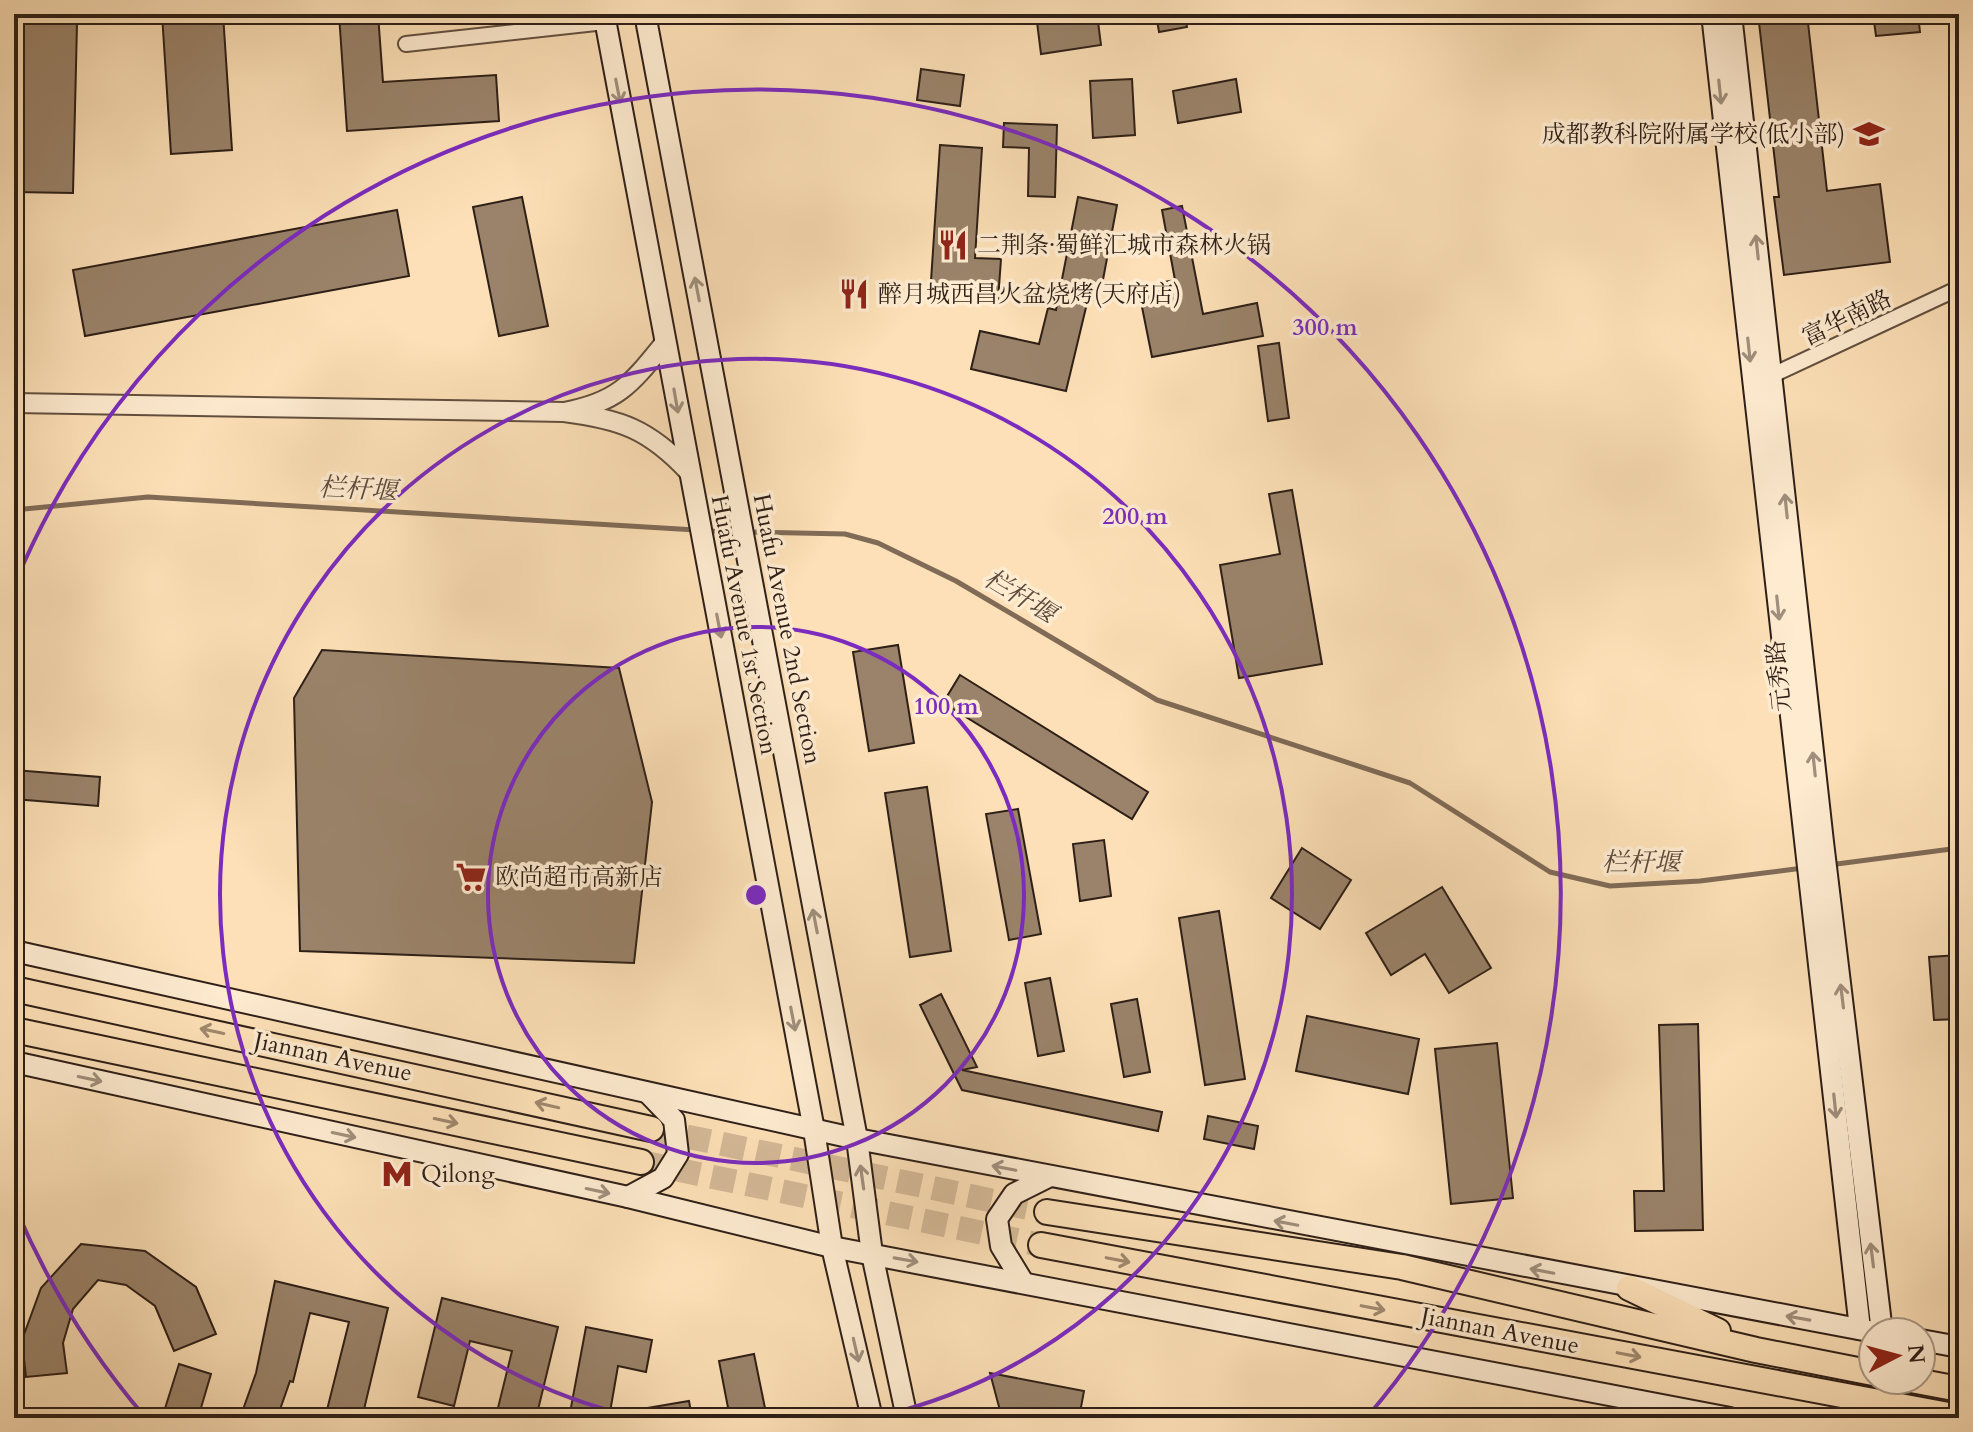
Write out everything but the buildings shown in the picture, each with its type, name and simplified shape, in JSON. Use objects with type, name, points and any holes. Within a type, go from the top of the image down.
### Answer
[{"type":"highway","points":[[14,973],[66,1000]]},
{"type":"highway","name":"Jiannan Avenue","points":[[14,989],[651,1129]]},
{"type":"highway","name":"Jiannan Avenue","points":[[14,1030],[641,1162]]},
{"type":"highway","points":[[14,1045],[86,1046]]},
{"type":"highway","name":"Jiannan Avenue","points":[[1047,1212],[1402,1267],[1756,1350],[1857,1370]]},
{"type":"highway","name":"Jiannan Avenue","points":[[1041,1245],[1959,1417]]},
{"type":"highway","points":[[1629,1288],[1756,1350]]},
{"type":"highway","points":[[1937,1385],[1959,1389]]},
{"type":"main road","name":"元秀路","points":[[1712,14],[1762,380],[1820,889],[1880,1316]]},
{"type":"main road","name":"元秀路","points":[[1731,14],[1762,380]]},
{"type":"main road","name":"Huafu Avenue 2nd Section","points":[[646,16],[857,1139],[872,1254]]},
{"type":"main road","name":"Huafu Avenue 1st Section","points":[[605,18],[814,1130],[832,1247],[872,1418]]},
{"type":"main road","name":"元秀路","points":[[1820,889],[1865,1316]]},
{"type":"main road","points":[[14,951],[857,1139],[1857,1329]]},
{"type":"main road","points":[[14,1062],[628,1197],[832,1247],[1730,1418]]},
{"type":"main road","points":[[628,1197],[663,1178],[678,1154],[674,1120],[648,1093]]},
{"type":"main road","points":[[1023,1282],[1001,1246],[997,1219],[1014,1194],[1048,1177]]},
{"type":"main road","points":[[872,1254],[907,1418]]},
{"type":"main road","points":[[1937,1343],[1959,1347]]},
{"type":"street","points":[[646,16],[667,14]]},
{"type":"street","points":[[406,44],[605,18]]},
{"type":"street","name":"富华南路","points":[[1762,380],[1959,288]]},
{"type":"street","points":[[564,412],[614,398],[632,383],[666,341]]},
{"type":"street","points":[[14,403],[564,412],[614,418],[642,433],[689,472]]},
{"type":"waterway","name":"栏杆堰","points":[[14,510],[148,497],[696,530]]},
{"type":"waterway","name":"栏杆堰","points":[[706,531],[736,532]]},
{"type":"waterway","name":"栏杆堰","points":[[746,532],[845,534],[878,543],[956,581],[1157,700],[1410,783],[1550,872],[1610,886],[1700,881],[1803,868]]},
{"type":"waterway","name":"栏杆堰","points":[[1829,865],[1959,848]]},
{"type":"tunnel","points":[[651,1129],[1047,1212]]},
{"type":"tunnel","points":[[641,1162],[1041,1245]]},
{"type":"place","name":"成都教科院附属学校(低小部)","points":[[1869,134]]},
{"type":"place","name":"二荆条·蜀鲜汇城市森林火锅","points":[[953,245]]},
{"type":"place","name":"醉月城西昌火盆烧烤(天府店)","points":[[854,294]]},
{"type":"place","name":"欧尚超市高新店","points":[[471,877]]},
{"type":"place","name":"Qilong","points":[[397,1174]]}]
